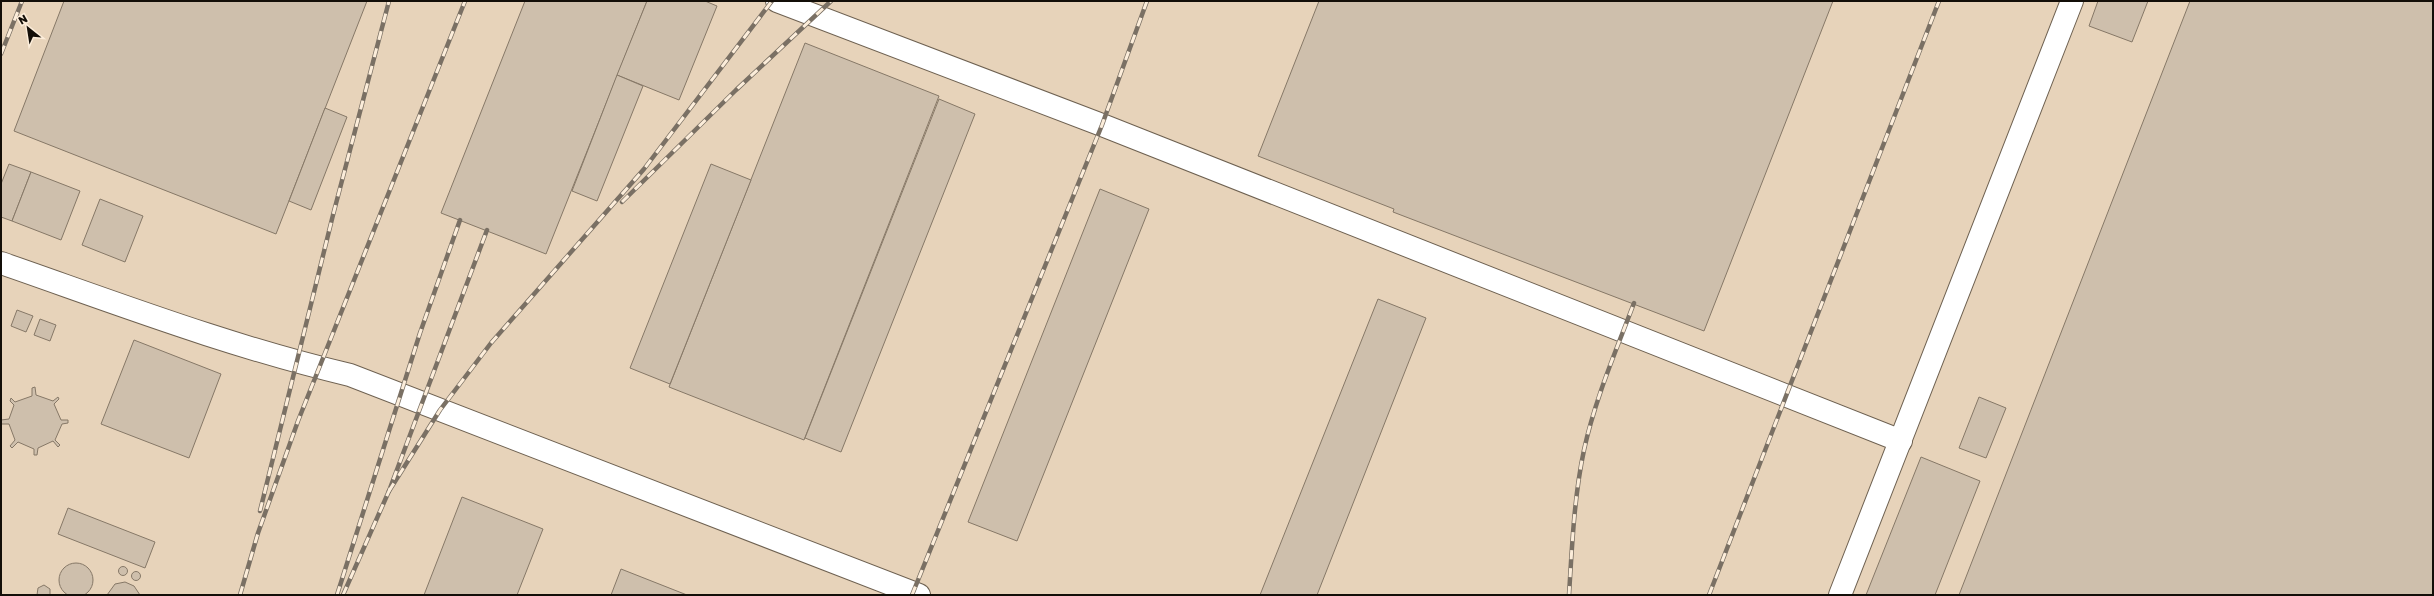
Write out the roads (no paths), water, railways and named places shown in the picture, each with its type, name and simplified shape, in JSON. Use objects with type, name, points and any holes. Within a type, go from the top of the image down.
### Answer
[{"type":"lane","points":[[777,1],[1102,125],[1901,441]]},
{"type":"lane","points":[[1840,595],[2072,1]]},
{"type":"lane","points":[[1,263],[238,344],[297,362],[350,375],[919,595]]},
{"type":"railway","points":[[1,54],[22,1]]},
{"type":"railway","points":[[260,511],[333,215],[389,1]]},
{"type":"railway","points":[[240,595],[258,533],[298,421],[465,1]]},
{"type":"railway","points":[[389,491],[440,410],[491,343],[644,169],[772,1]]},
{"type":"railway","points":[[622,202],[736,90],[831,1]]},
{"type":"railway","points":[[912,595],[1102,125],[1147,1]]},
{"type":"railway","points":[[1709,595],[1939,1]]},
{"type":"railway","points":[[337,595],[420,333],[460,220]]},
{"type":"railway","points":[[343,595],[389,491],[487,230]]},
{"type":"railway","points":[[1569,595],[1572,540],[1584,450],[1600,394],[1634,303]]}]
